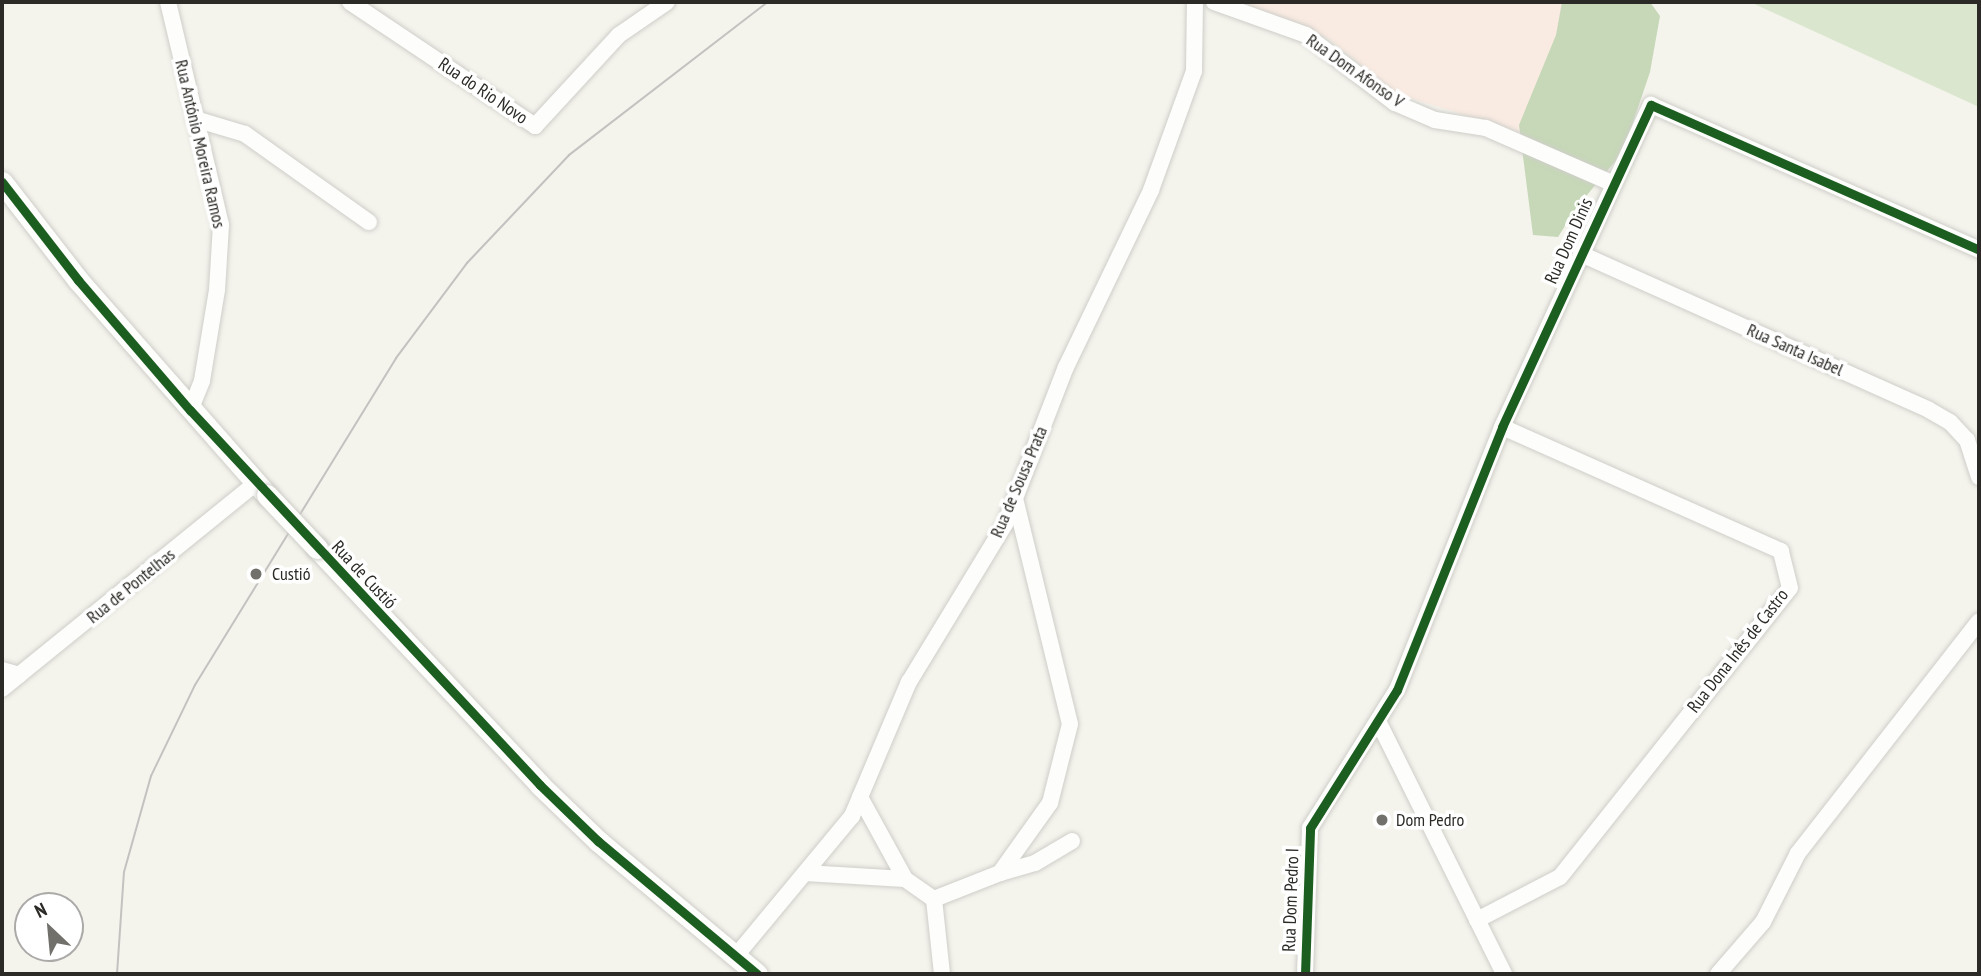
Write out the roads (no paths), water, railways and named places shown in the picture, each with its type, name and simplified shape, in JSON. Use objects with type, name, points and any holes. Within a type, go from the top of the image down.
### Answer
[{"type":"main road","name":"Rua de Custió","points":[[2,183],[78,280],[190,410],[540,785],[598,841],[757,974]]},
{"type":"street","name":"Rua António Moreira Ramos","points":[[168,2],[221,225],[217,290],[202,381],[190,410]]},
{"type":"street","name":"Rua do Rio Novo","points":[[350,2],[535,126],[619,35],[667,2]]},
{"type":"street","name":"Rua de Sousa Prata","points":[[735,957],[852,816],[909,682],[1005,524],[1066,367],[1151,190],[1194,71],[1195,2]]},
{"type":"street","name":"Rua Dom Afonso V","points":[[1214,2],[1306,35],[1395,103],[1435,120],[1486,128],[1612,183]]},
{"type":"street","name":"Rua Dom Dinis","points":[[1378,721],[1397,690],[1502,428],[1612,183],[1651,105],[1979,250]]},
{"type":"street","points":[[195,119],[245,134],[369,222]]},
{"type":"street","name":"Rua Santa Isabel","points":[[1581,254],[1929,410],[1950,422],[1967,440],[1979,477]]},
{"type":"street","name":"Rua Dona Inês de Castro","points":[[1477,920],[1560,877],[1790,589],[1781,551],[1502,428]]},
{"type":"street","name":"Rua de Pontelhas","points":[[2,689],[261,489]]},
{"type":"street","points":[[1000,873],[1050,803],[1070,724],[1015,499]]},
{"type":"street","points":[[1718,974],[1763,922],[1798,853],[1979,621]]},
{"type":"street","points":[[2,670],[19,676]]},
{"type":"street","points":[[1378,721],[1504,974]]},
{"type":"street","name":"Rua Dom Pedro I","points":[[1305,974],[1310,828],[1378,721]]},
{"type":"street","points":[[860,797],[905,879],[934,899],[942,974]]},
{"type":"street","points":[[934,899],[1000,873],[1035,863],[1072,841]]},
{"type":"street","points":[[805,873],[905,879]]},
{"type":"tram line","points":[[117,974],[124,872],[151,776],[195,685],[396,358],[467,263],[569,155],[768,2]]},
{"type":"place","name":"Custió","points":[[256,574]]},
{"type":"place","name":"Dom Pedro","points":[[1382,820]]}]
